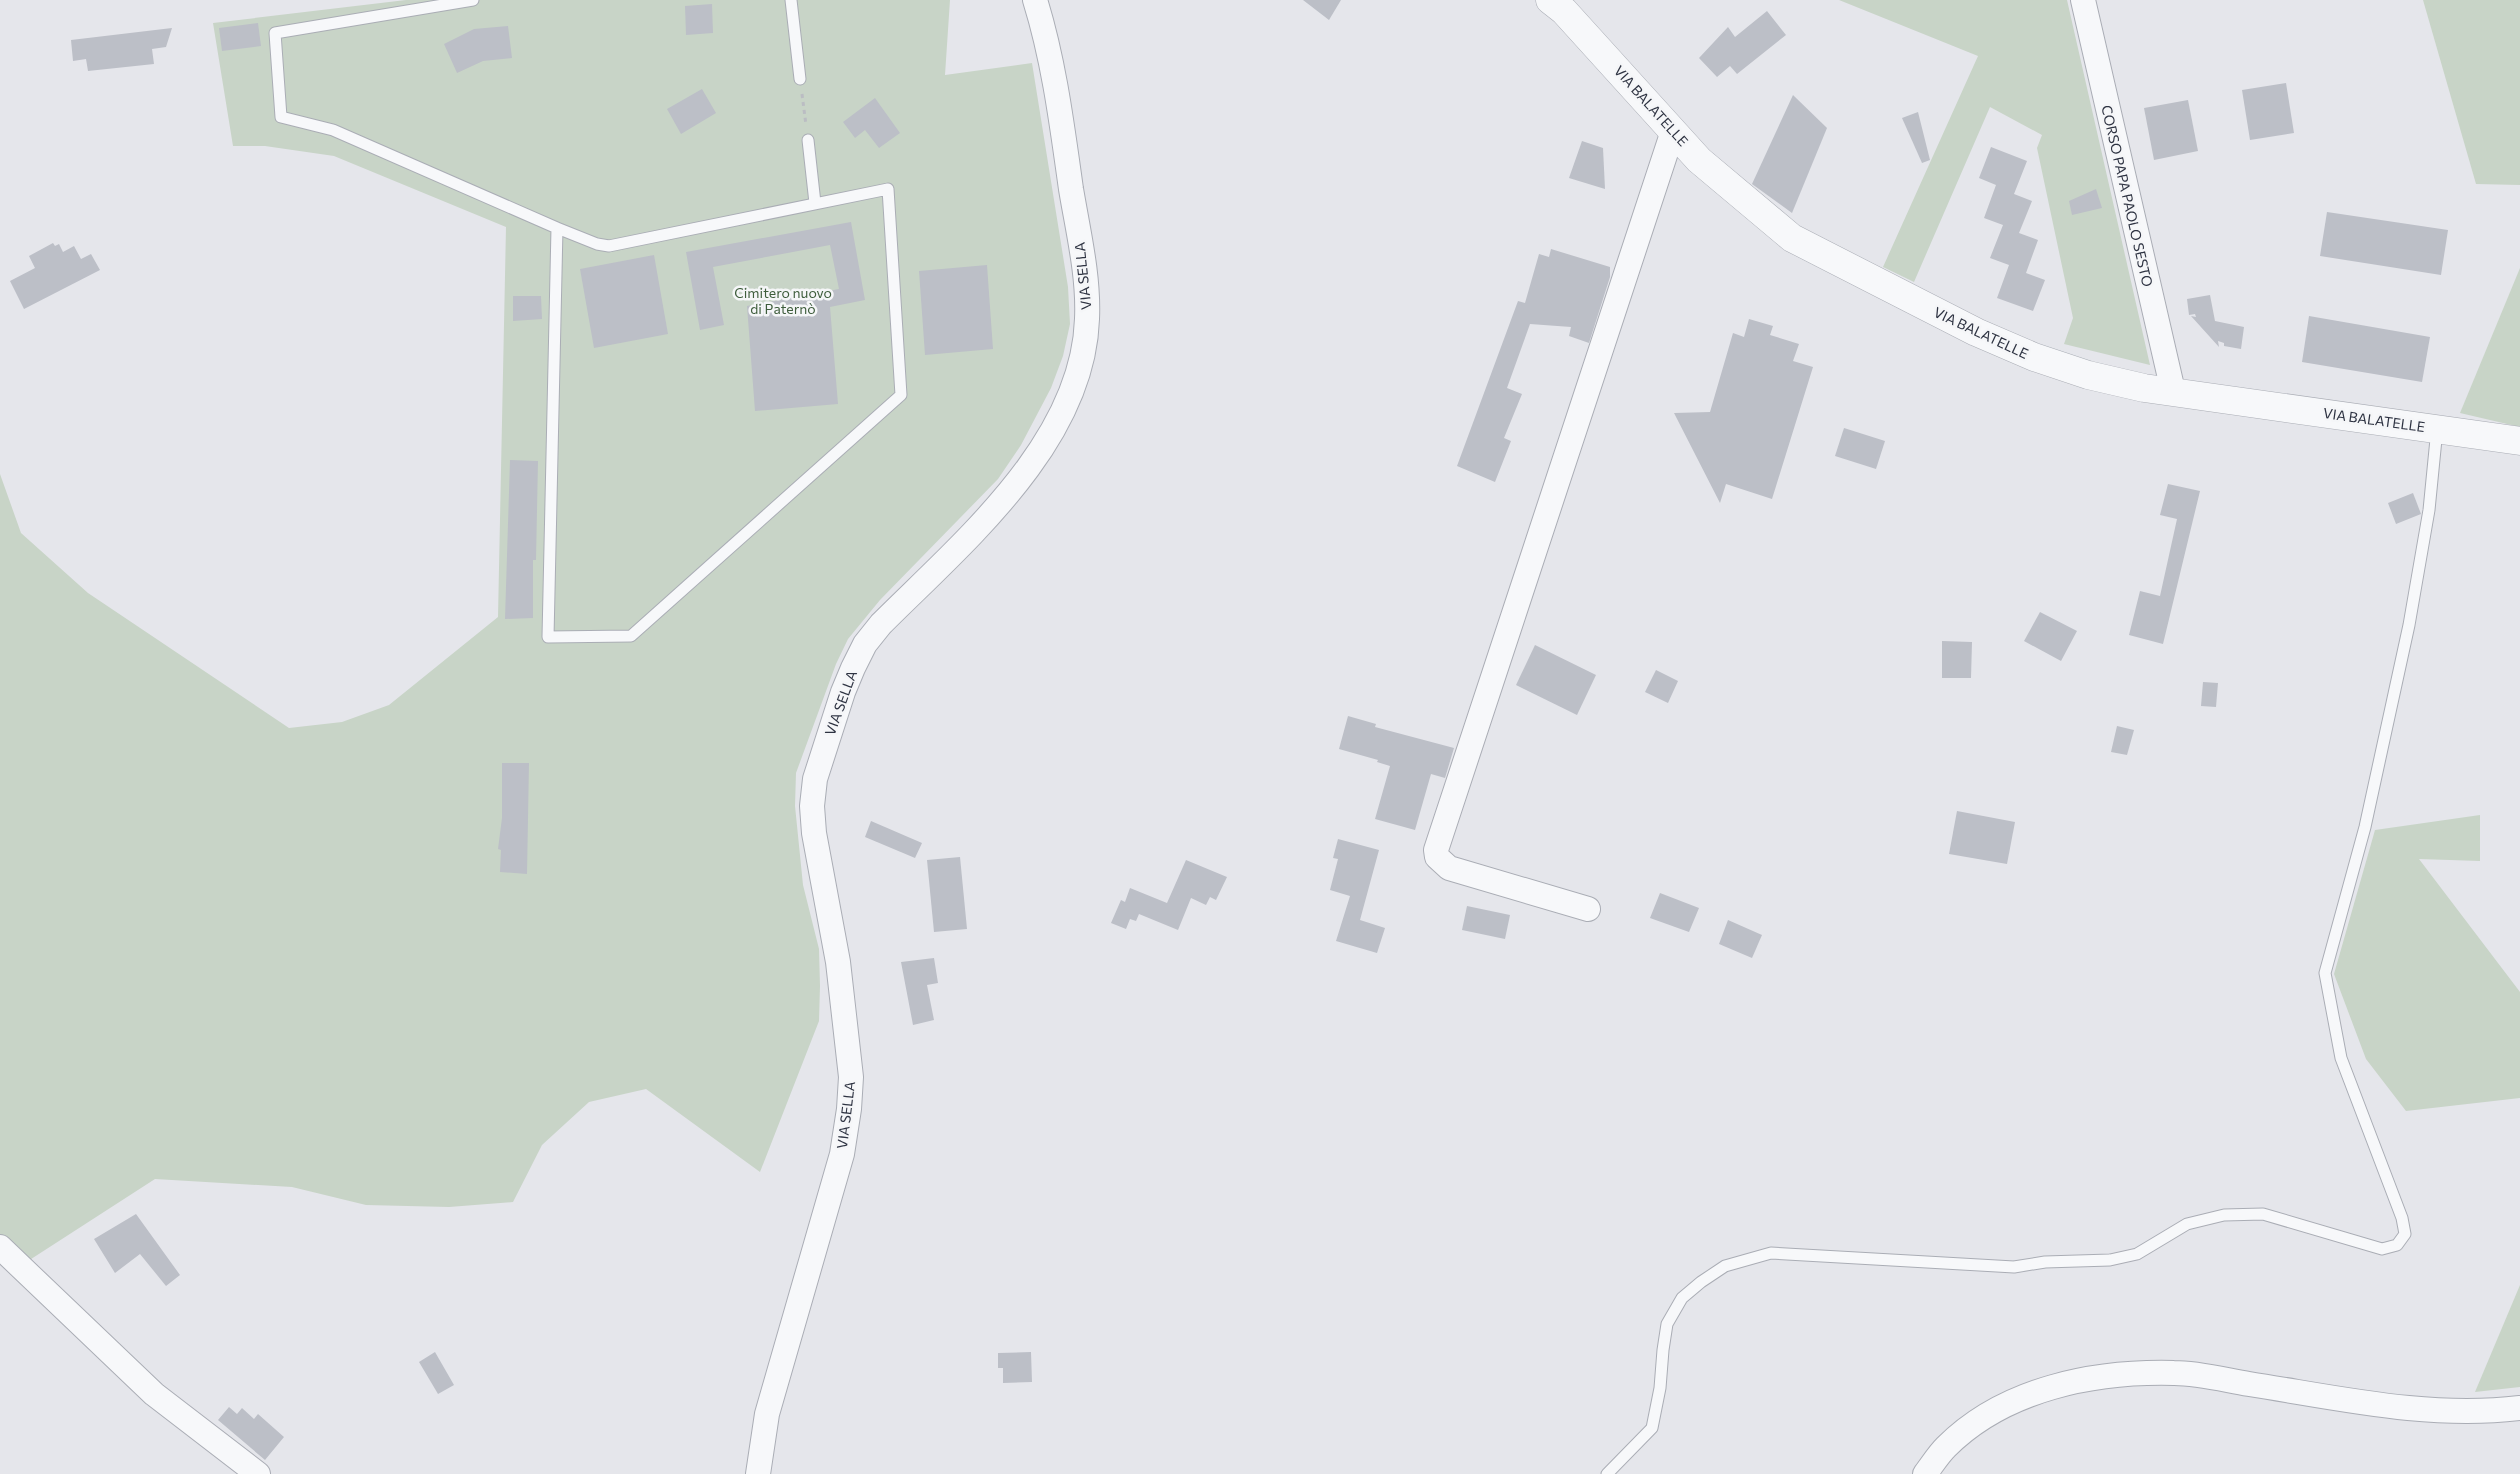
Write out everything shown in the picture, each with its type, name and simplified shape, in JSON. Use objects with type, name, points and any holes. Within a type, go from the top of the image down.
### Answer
[{"type":"street","name":"VIA SELLA","points":[[758,1474],[767,1414],[842,1154],[849,1109],[851,1077],[838,962],[814,833],[812,806],[822,753],[842,692],[865,644],[881,624],[989,516],[1021,480],[1040,451],[1071,393],[1080,368],[1085,345],[1087,294],[1050,54],[1035,0]]},
{"type":"street","name":"VIA BALATELLE","points":[[1550,0],[1564,11],[1699,160],[1792,238],[1976,332],[2034,357],[2088,374],[2144,388],[2520,441]]},
{"type":"street","name":"CORSO PAPA PAOLO SESTO","points":[[2083,0],[2173,391]]},
{"type":"street","points":[[1588,909],[1450,868],[1437,858],[1436,850],[1673,131]]},
{"type":"street","points":[[0,1247],[154,1394],[258,1474]]},
{"type":"street","points":[[1925,1474],[1946,1447],[1987,1416],[2029,1394],[2071,1381],[2175,1373],[2420,1410],[2488,1412],[2520,1408]]},
{"type":"lane","points":[[473,0],[275,34],[281,116],[333,130],[556,228],[597,244],[609,246],[888,189],[901,395],[631,636],[548,637],[556,228]]},
{"type":"lane","points":[[791,0],[800,78]]},
{"type":"lane","points":[[808,140],[815,203]]},
{"type":"lane","points":[[1607,1474],[1652,1428],[1660,1388],[1663,1350],[1668,1324],[1682,1298],[1725,1266],[1771,1254],[2014,1267],[2045,1262],[2110,1260],[2138,1254],[2187,1224],[2224,1215],[2263,1214],[2382,1249],[2397,1245],[2405,1234],[2402,1218],[2341,1058],[2325,973],[2365,827],[2409,625],[2429,510],[2438,429]]},
{"type":"path","points":[[800,78],[808,140]]},
{"type":"green space","name":"Cimitero nuovo di Paternò","points":[[406,0],[950,0],[945,75],[1032,63],[1068,287],[1070,324],[1063,356],[1051,388],[1021,445],[998,479],[880,600],[848,639],[836,664],[796,773],[795,806],[803,885],[819,949],[819,1021],[760,1172],[646,1089],[589,1102],[542,1145],[513,1202],[449,1207],[366,1205],[292,1187],[155,1179],[28,1261],[0,1234],[0,474],[21,533],[88,593],[289,728],[342,722],[389,705],[498,617],[506,227],[334,156],[265,146],[233,146],[213,23]]},
{"type":"green space","points":[[1839,0],[2067,0],[2150,365],[2064,344],[2073,318],[2037,148],[2042,135],[1990,107],[1914,282],[1883,267],[1978,56]]},
{"type":"green space","points":[[2423,0],[2520,0],[2520,185],[2476,184]]},
{"type":"green space","points":[[2520,268],[2520,427],[2460,413]]},
{"type":"green space","points":[[2480,815],[2480,861],[2419,859],[2520,992],[2520,1098],[2406,1111],[2366,1059],[2334,974],[2375,830]]},
{"type":"green space","points":[[2520,1285],[2520,1387],[2475,1392]]},
{"type":"building","points":[[1303,0],[1341,0],[1329,20]]},
{"type":"building","points":[[712,4],[713,33],[686,35],[685,6]]},
{"type":"building","points":[[1767,11],[1786,35],[1737,74],[1730,66],[1717,77],[1699,58],[1728,27],[1735,37]]},
{"type":"building","points":[[258,23],[261,46],[222,51],[219,28]]},
{"type":"building","points":[[508,26],[512,58],[483,61],[457,73],[444,44],[474,29]]},
{"type":"building","points":[[172,28],[166,47],[152,49],[154,64],[88,71],[86,59],[73,61],[71,40]]},
{"type":"building","points":[[2286,83],[2294,133],[2250,140],[2242,90]]},
{"type":"building","points":[[702,89],[716,113],[681,134],[667,109]]},
{"type":"building","points":[[1793,95],[1827,128],[1792,213],[1752,184]]},
{"type":"building","points":[[875,98],[900,133],[879,148],[865,130],[855,138],[843,122]]},
{"type":"building","points":[[2188,100],[2198,151],[2154,160],[2144,108]]},
{"type":"building","points":[[1918,112],[1930,160],[1922,163],[1902,118]]},
{"type":"building","points":[[1582,141],[1603,148],[1605,189],[1569,178]]},
{"type":"building","points":[[1991,147],[2027,161],[2014,194],[2032,201],[2019,233],[2038,240],[2026,273],[2045,280],[2033,311],[1997,298],[2009,265],[1990,258],[2003,225],[1984,218],[1996,185],[1979,178]]},
{"type":"building","points":[[2096,189],[2102,208],[2072,215],[2069,201]]},
{"type":"building","points":[[2327,212],[2448,230],[2441,275],[2320,256]]},
{"type":"building","points":[[851,222],[865,300],[830,307],[838,404],[755,411],[747,306],[839,289],[830,245],[713,267],[724,325],[700,330],[686,252]]},
{"type":"building","points":[[53,243],[55,246],[59,244],[63,252],[74,246],[81,259],[91,254],[100,270],[24,309],[10,281],[35,268],[29,256]]},
{"type":"building","points":[[1551,249],[1610,267],[1610,277],[1589,343],[1569,336],[1571,327],[1530,324],[1507,388],[1522,394],[1504,438],[1511,441],[1495,482],[1457,466],[1518,301],[1525,303],[1539,254],[1549,257]]},
{"type":"building","points":[[654,255],[668,334],[594,348],[580,269]]},
{"type":"building","points":[[987,265],[993,349],[925,355],[919,271]]},
{"type":"building","points":[[2210,295],[2215,321],[2244,327],[2241,349],[2224,346],[2224,343],[2218,341],[2219,347],[2191,316],[2196,317],[2195,314],[2189,315],[2187,299]]},
{"type":"building","points":[[513,296],[541,296],[542,319],[513,321]]},
{"type":"building","points":[[2309,316],[2430,337],[2422,382],[2302,362]]},
{"type":"building","points":[[1749,319],[1773,326],[1770,335],[1799,344],[1793,361],[1813,367],[1772,499],[1726,484],[1720,503],[1674,413],[1710,412],[1733,333],[1744,337]]},
{"type":"building","points":[[1844,428],[1885,441],[1876,469],[1835,456]]},
{"type":"building","points":[[510,460],[538,461],[536,560],[533,560],[533,618],[505,619]]},
{"type":"building","points":[[2168,484],[2200,491],[2163,644],[2129,635],[2140,591],[2160,596],[2177,519],[2160,515]]},
{"type":"building","points":[[2413,493],[2421,514],[2396,524],[2388,503]]},
{"type":"building","points":[[2040,612],[2077,631],[2061,661],[2024,641]]},
{"type":"building","points":[[1942,641],[1972,642],[1971,678],[1942,678]]},
{"type":"building","points":[[1535,645],[1596,675],[1577,715],[1516,685]]},
{"type":"building","points":[[1656,670],[1678,681],[1668,703],[1645,692]]},
{"type":"building","points":[[2203,682],[2218,683],[2216,707],[2201,706]]},
{"type":"building","points":[[1348,716],[1376,724],[1375,727],[1454,748],[1445,778],[1431,774],[1415,830],[1375,819],[1390,766],[1377,762],[1378,760],[1339,749]]},
{"type":"building","points":[[2117,726],[2134,730],[2127,755],[2111,752]]},
{"type":"building","points":[[502,763],[529,763],[527,874],[500,872],[501,850],[498,849],[502,818]]},
{"type":"building","points":[[1957,811],[2015,822],[2007,864],[1949,854]]},
{"type":"building","points":[[871,821],[922,843],[915,858],[865,837]]},
{"type":"building","points":[[1338,839],[1379,850],[1360,920],[1385,928],[1377,953],[1336,941],[1350,896],[1330,890],[1338,859],[1333,858]]},
{"type":"building","points":[[960,857],[967,929],[934,932],[927,860]]},
{"type":"building","points":[[1186,860],[1227,877],[1216,900],[1210,897],[1206,905],[1191,898],[1178,930],[1139,914],[1136,921],[1130,919],[1126,929],[1111,923],[1121,900],[1125,902],[1130,888],[1167,903]]},
{"type":"building","points":[[1660,893],[1699,908],[1689,932],[1650,918]]},
{"type":"building","points":[[1467,906],[1510,915],[1505,939],[1462,930]]},
{"type":"building","points":[[1728,920],[1762,935],[1752,958],[1719,944]]},
{"type":"building","points":[[934,958],[938,983],[927,985],[934,1020],[913,1025],[901,962]]},
{"type":"building","points":[[136,1214],[180,1275],[166,1286],[140,1254],[115,1273],[94,1239]]},
{"type":"building","points":[[435,1352],[454,1385],[438,1394],[419,1362]]},
{"type":"building","points":[[1031,1352],[1032,1382],[1003,1383],[1003,1368],[998,1368],[998,1353]]},
{"type":"building","points":[[229,1407],[237,1414],[242,1408],[254,1419],[258,1414],[284,1437],[265,1460],[218,1420]]}]
